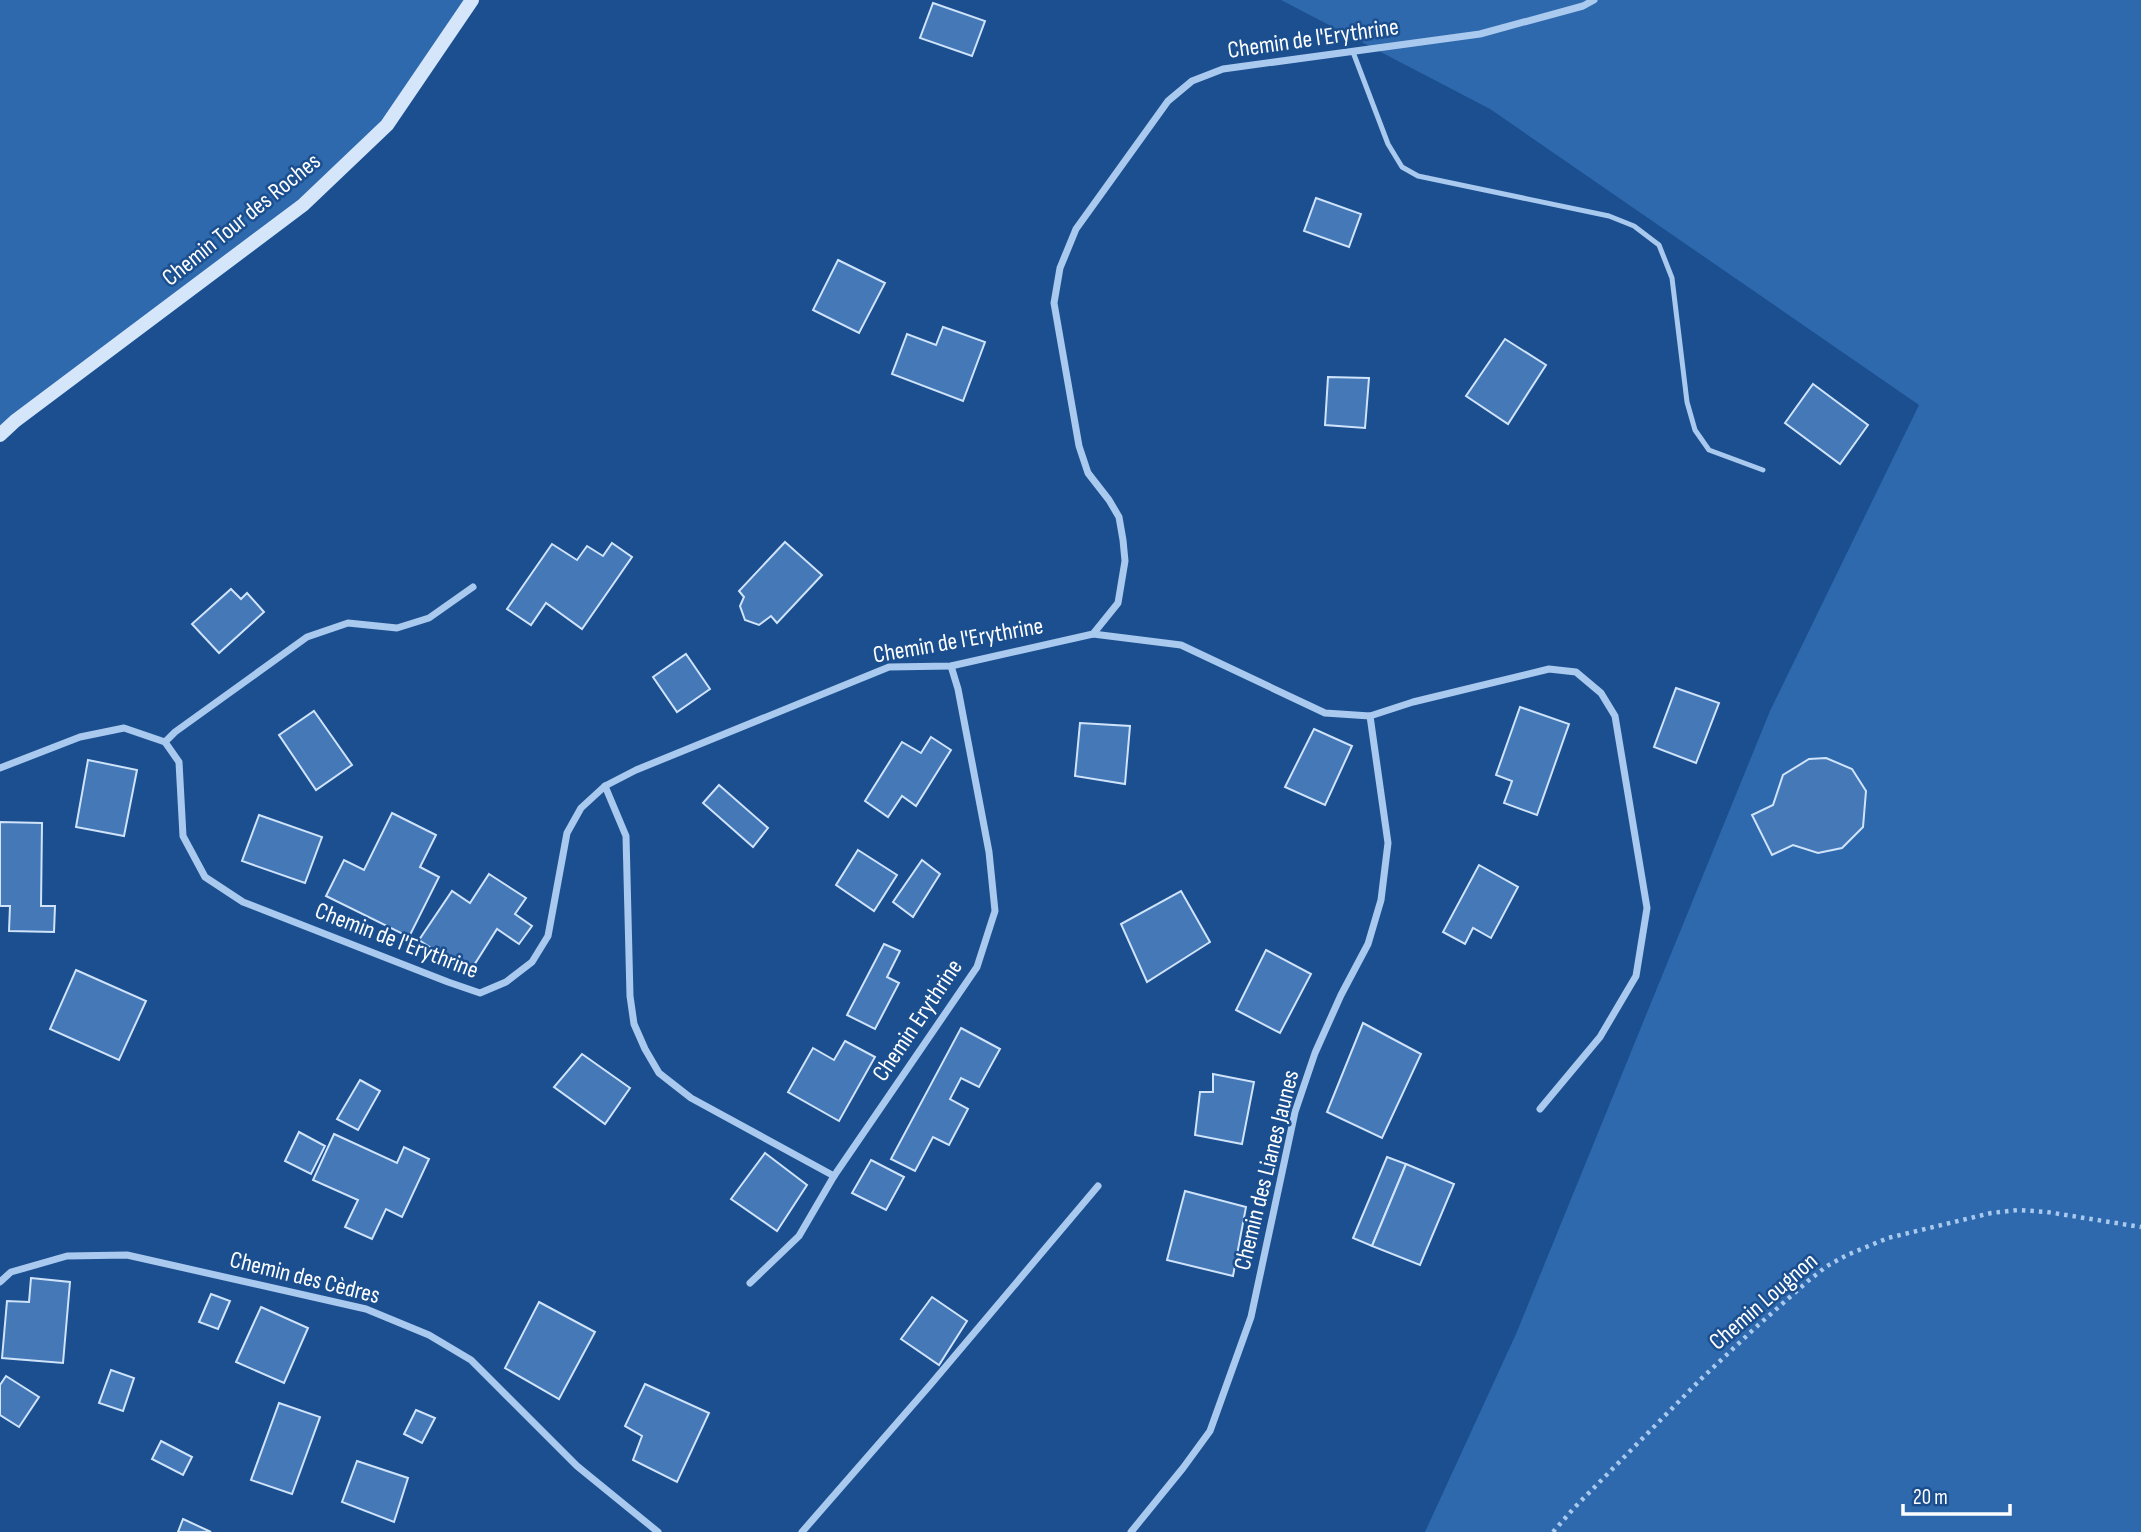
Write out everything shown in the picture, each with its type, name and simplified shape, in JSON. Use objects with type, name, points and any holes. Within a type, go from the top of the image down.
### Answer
[{"type":"street","name":"Chemin Tour des Roches","points":[[0,435],[303,205],[387,125],[472,0]]},
{"type":"street","name":"Chemin de l'Erythrine","points":[[165,742],[179,762],[183,836],[205,877],[243,902],[480,993],[506,982],[532,962],[548,936],[567,833],[581,808],[605,786],[636,770],[889,667],[951,666],[1093,634],[1118,603],[1125,561],[1119,517],[1088,473],[1079,446],[1054,303],[1060,268],[1076,229],[1168,101],[1192,82],[1223,69],[1480,34],[1583,6],[1594,0]]},
{"type":"street","points":[[0,768],[80,737],[124,728],[165,742],[307,637],[348,623],[397,628],[429,618],[473,587]]},
{"type":"street","points":[[1093,634],[1181,645],[1325,713],[1370,716],[1413,702],[1549,669],[1576,672],[1601,693],[1615,716],[1647,908],[1636,976],[1600,1037],[1540,1109]]},
{"type":"street","name":"Chemin Erythrine","points":[[750,1283],[799,1236],[834,1176],[977,967],[995,911],[989,852],[958,689],[951,666]]},
{"type":"street","name":"Chemin des Lianes Jaunes","points":[[1131,1532],[1210,1431],[1251,1317],[1295,1112],[1315,1053],[1368,944],[1381,900],[1388,843],[1370,716]]},
{"type":"street","points":[[605,786],[626,836],[630,996],[634,1024],[659,1073],[691,1098],[834,1176]]},
{"type":"street","points":[[802,1532],[1098,1186]]},
{"type":"street","name":"Chemin des Cèdres","points":[[0,1282],[10,1272],[67,1256],[127,1255],[366,1308],[429,1335],[471,1360],[577,1466],[659,1532]]},
{"type":"lane","points":[[1353,51],[1388,144],[1402,167],[1418,176],[1609,216],[1634,226],[1659,245],[1672,278],[1687,402],[1695,430],[1709,450],[1763,470]]},
{"type":"path","name":"Chemin Lougnon","points":[[1553,1532],[1702,1378],[1755,1328],[1808,1281],[1847,1255],[1906,1233],[1991,1213],[2018,1210],[2141,1227]]},
{"type":"shaded area","points":[[0,0],[472,0],[387,125],[303,205],[0,435]]},
{"type":"shaded area","points":[[1281,0],[2141,0],[2141,1532],[1425,1532],[1516,1334],[1770,711],[1919,405],[1490,109]]},
{"type":"building","points":[[933,3],[985,21],[972,56],[920,38]]},
{"type":"building","points":[[1316,198],[1361,214],[1349,247],[1304,231]]},
{"type":"building","points":[[838,260],[885,283],[859,333],[813,310]]},
{"type":"building","points":[[943,327],[985,342],[963,401],[892,374],[907,334],[936,345]]},
{"type":"building","points":[[1505,339],[1546,365],[1508,424],[1466,396]]},
{"type":"building","points":[[1328,377],[1369,378],[1365,428],[1325,425]]},
{"type":"building","points":[[1813,384],[1868,425],[1840,464],[1785,423]]},
{"type":"building","points":[[785,542],[822,575],[777,623],[771,616],[759,625],[745,620],[740,606],[744,597],[739,591]]},
{"type":"building","points":[[612,543],[632,557],[582,629],[546,603],[531,625],[507,609],[552,544],[577,560],[587,546],[603,556]]},
{"type":"building","points":[[231,589],[241,599],[247,593],[264,612],[219,653],[192,624]]},
{"type":"building","points":[[686,654],[710,689],[677,712],[653,677]]},
{"type":"building","points":[[1676,688],[1719,703],[1696,763],[1654,747]]},
{"type":"building","points":[[1520,707],[1569,724],[1537,815],[1504,803],[1512,781],[1496,775]]},
{"type":"building","points":[[314,711],[352,765],[316,790],[279,735]]},
{"type":"building","points":[[1080,723],[1130,726],[1125,784],[1075,776]]},
{"type":"building","points":[[1314,729],[1352,746],[1325,805],[1285,787]]},
{"type":"building","points":[[931,737],[951,750],[916,806],[902,796],[888,817],[865,801],[902,742],[921,753]]},
{"type":"building","points":[[1826,758],[1852,769],[1866,791],[1863,827],[1842,848],[1818,853],[1793,845],[1772,855],[1752,815],[1773,805],[1783,775],[1809,759]]},
{"type":"building","points":[[88,760],[137,770],[124,836],[76,827]]},
{"type":"building","points":[[719,785],[768,828],[753,847],[703,803]]},
{"type":"building","points":[[392,813],[436,835],[420,867],[439,877],[409,937],[326,896],[344,860],[364,870]]},
{"type":"building","points":[[259,815],[322,837],[305,883],[242,861]]},
{"type":"building","points":[[0,822],[42,823],[41,906],[55,906],[54,932],[9,931],[10,906],[0,906]]},
{"type":"building","points":[[858,850],[897,875],[874,911],[836,885]]},
{"type":"building","points":[[922,860],[940,874],[913,917],[893,902]]},
{"type":"building","points":[[1479,865],[1518,887],[1491,938],[1473,928],[1465,944],[1443,932]]},
{"type":"building","points":[[489,874],[526,898],[515,914],[532,926],[519,944],[497,929],[469,973],[419,940],[452,891],[470,903]]},
{"type":"building","points":[[1181,891],[1210,942],[1147,982],[1121,924]]},
{"type":"building","points":[[884,944],[900,951],[887,977],[899,983],[875,1029],[847,1015]]},
{"type":"building","points":[[1266,950],[1311,974],[1280,1033],[1236,1010]]},
{"type":"building","points":[[76,970],[146,1001],[119,1060],[50,1029]]},
{"type":"building","points":[[1363,1023],[1421,1054],[1382,1138],[1327,1112]]},
{"type":"building","points":[[961,1028],[1000,1049],[979,1087],[961,1078],[950,1099],[968,1109],[949,1145],[933,1137],[915,1171],[891,1159]]},
{"type":"building","points":[[845,1041],[875,1057],[839,1121],[788,1092],[813,1048],[834,1060]]},
{"type":"building","points":[[582,1054],[630,1088],[605,1124],[554,1087]]},
{"type":"building","points":[[1213,1074],[1254,1082],[1242,1144],[1195,1135],[1200,1092],[1213,1092]]},
{"type":"building","points":[[360,1080],[380,1091],[358,1130],[337,1119]]},
{"type":"building","points":[[299,1132],[325,1146],[311,1174],[285,1161]]},
{"type":"building","points":[[334,1134],[397,1163],[404,1147],[429,1159],[402,1217],[386,1209],[372,1239],[345,1227],[358,1200],[313,1180]]},
{"type":"building","points":[[765,1153],[807,1185],[777,1231],[731,1199]]},
{"type":"building","points":[[1387,1157],[1406,1164],[1372,1246],[1353,1238]]},
{"type":"building","points":[[871,1160],[904,1177],[886,1210],[852,1193]]},
{"type":"building","points":[[1406,1164],[1454,1184],[1420,1265],[1372,1246]]},
{"type":"building","points":[[1185,1191],[1246,1207],[1233,1276],[1167,1260]]},
{"type":"building","points":[[31,1278],[70,1282],[63,1363],[2,1358],[7,1301],[29,1302]]},
{"type":"building","points":[[211,1294],[230,1301],[218,1329],[199,1322]]},
{"type":"building","points":[[932,1297],[967,1321],[939,1365],[901,1339]]},
{"type":"building","points":[[539,1302],[595,1332],[559,1399],[505,1368]]},
{"type":"building","points":[[261,1307],[308,1328],[284,1383],[236,1362]]},
{"type":"building","points":[[111,1370],[134,1378],[123,1411],[99,1403]]},
{"type":"building","points":[[6,1376],[39,1397],[19,1427],[0,1415],[0,1385]]},
{"type":"building","points":[[645,1384],[709,1413],[677,1482],[633,1460],[642,1436],[625,1426]]},
{"type":"building","points":[[279,1403],[320,1417],[292,1494],[251,1480]]},
{"type":"building","points":[[416,1410],[435,1418],[422,1443],[404,1434]]},
{"type":"building","points":[[161,1441],[192,1457],[183,1475],[152,1459]]},
{"type":"building","points":[[357,1461],[408,1478],[394,1522],[342,1502]]},
{"type":"building","points":[[183,1519],[211,1532],[178,1532]]}]
